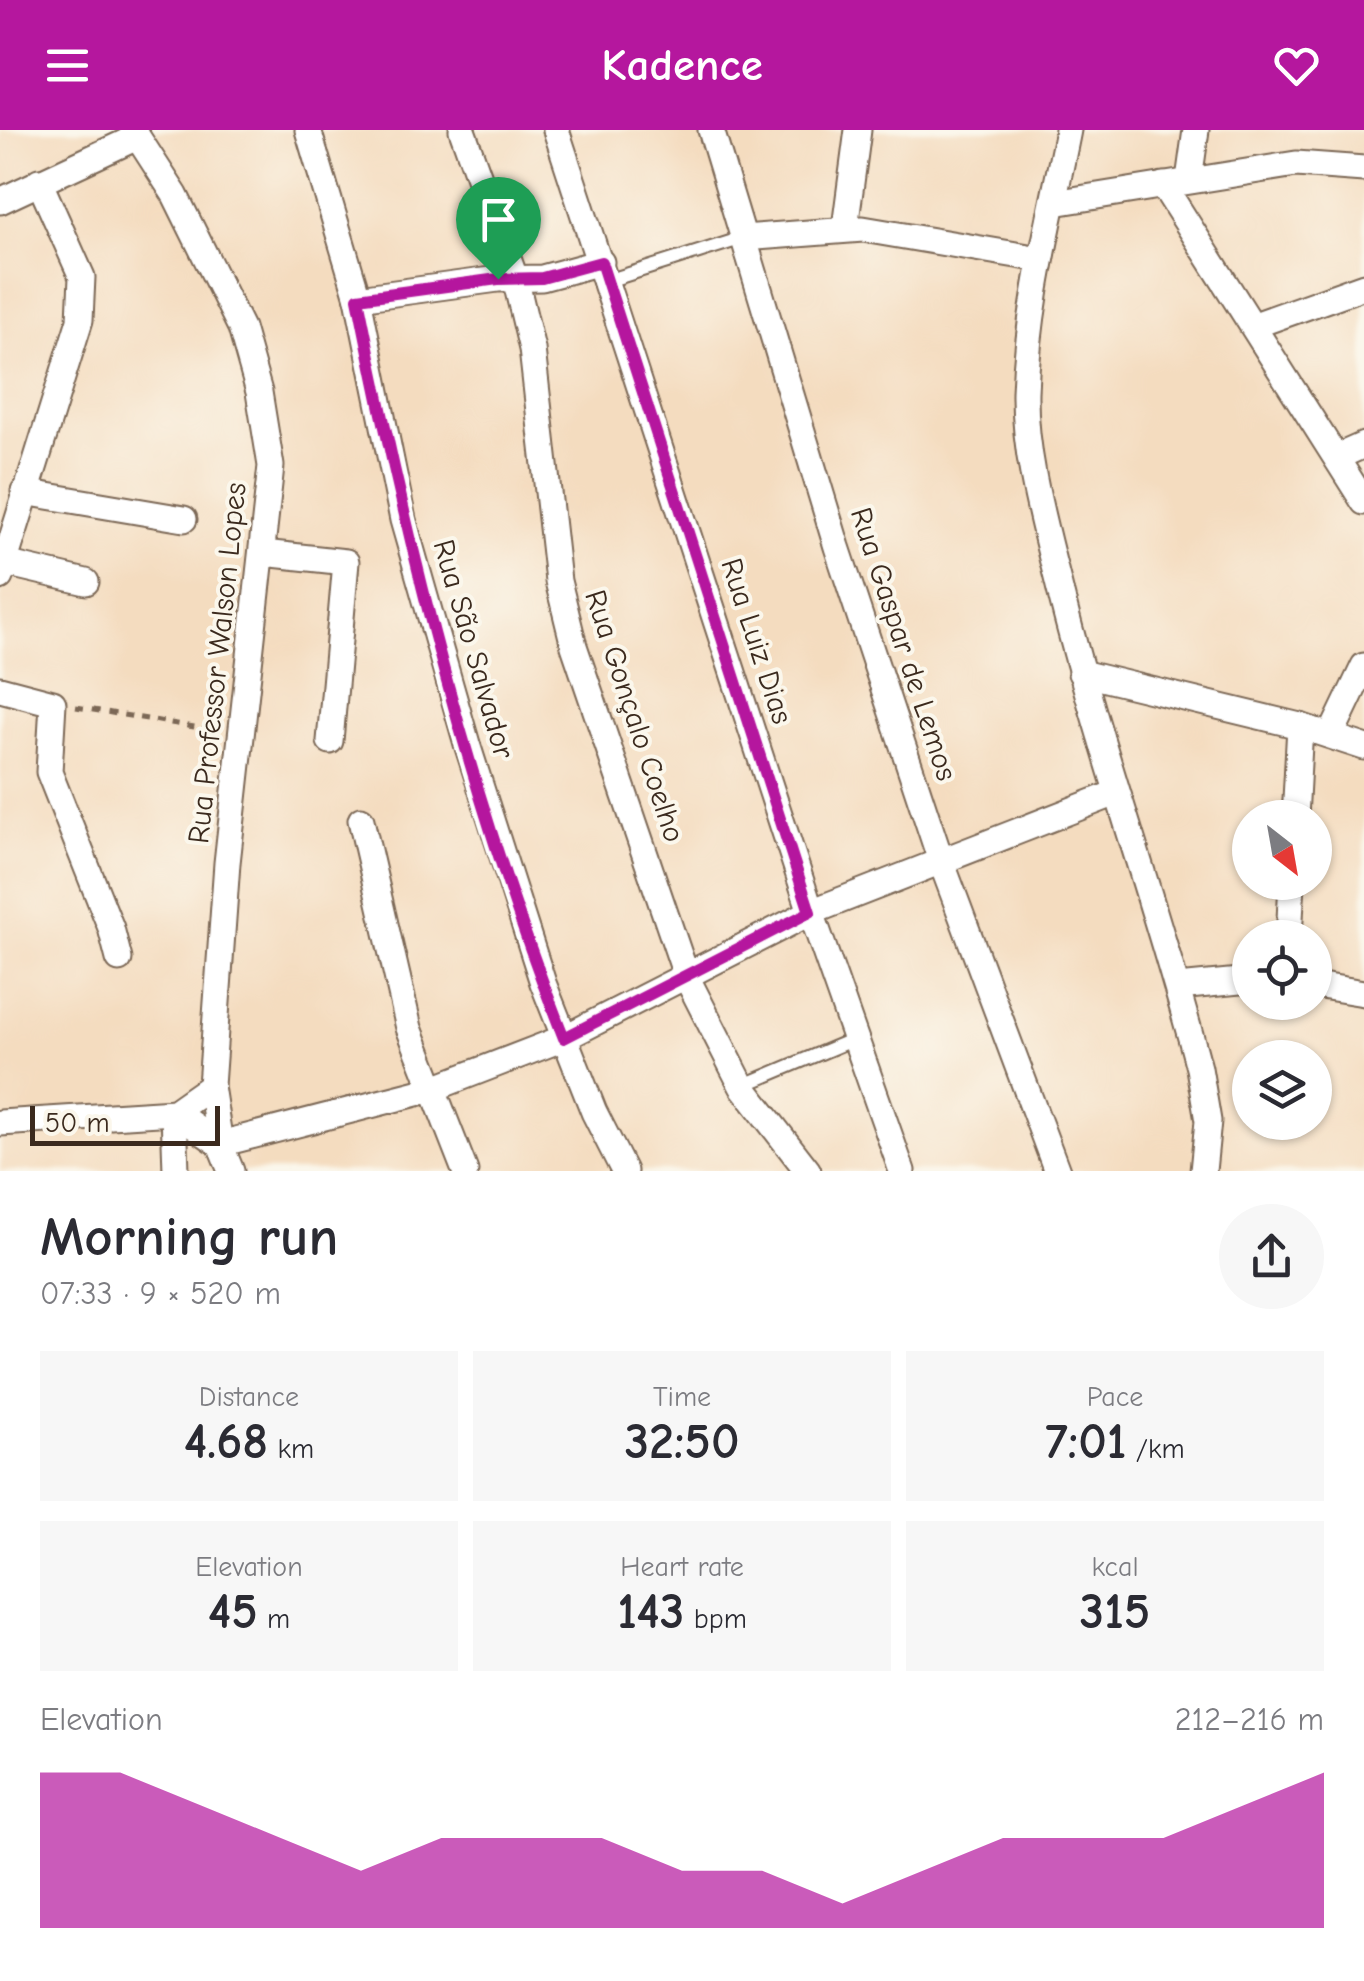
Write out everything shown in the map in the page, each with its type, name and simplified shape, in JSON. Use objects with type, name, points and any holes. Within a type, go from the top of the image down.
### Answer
[{"type":"street","name":"Rua São Salvador","points":[[308,130],[358,298],[389,459],[424,596],[525,931],[564,1038],[624,1171]]},
{"type":"street","name":"Rua Gonçalo Coelho","points":[[462,130],[515,278],[532,349],[558,581],[574,646],[687,978],[742,1086],[808,1171]]},
{"type":"street","name":"Rua Luiz Dias","points":[[556,130],[810,912],[902,1171]]},
{"type":"street","name":"Rua Gaspar de Lemos","points":[[711,130],[837,547],[942,861],[1058,1171]]},
{"type":"street","points":[[845,228],[858,130]]},
{"type":"street","points":[[1068,130],[1040,258],[1025,396],[1051,552],[1081,674],[1178,986],[1208,1122],[1203,1171]]},
{"type":"street","points":[[1189,180],[1196,130]]},
{"type":"street","points":[[0,201],[135,133]]},
{"type":"street","name":"Rua Professor Walson Lopes","points":[[135,133],[183,210],[241,328],[259,392],[272,466],[241,735],[211,1086],[220,1144],[231,1171]]},
{"type":"street","points":[[1054,203],[1296,164],[1364,168]]},
{"type":"street","points":[[39,181],[70,242],[82,278],[80,320],[2,570],[86,582]]},
{"type":"street","points":[[1163,185],[1364,502]]},
{"type":"street","points":[[743,238],[845,228],[1040,258]]},
{"type":"street","points":[[358,298],[604,271]]},
{"type":"street","points":[[1255,325],[1364,286]]},
{"type":"street","points":[[1337,457],[1364,445]]},
{"type":"street","points":[[24,492],[184,519]]},
{"type":"street","points":[[263,553],[346,562],[330,740]]},
{"type":"street","points":[[1330,735],[1364,666]]},
{"type":"street","points":[[1081,674],[1300,726],[1364,747]]},
{"type":"street","points":[[0,689],[51,701],[49,772],[111,928],[119,959]]},
{"type":"street","points":[[1296,800],[1300,726]]},
{"type":"street","points":[[174,1112],[220,1144],[429,1090],[564,1038],[810,912],[1116,794]]},
{"type":"street","points":[[361,820],[391,962],[429,1090],[464,1171]]},
{"type":"street","points":[[1178,986],[1232,982]]},
{"type":"street","points":[[1332,988],[1364,994]]},
{"type":"street","points":[[0,1123],[174,1112],[211,1086]]},
{"type":"street","points":[[174,1112],[176,1171]]},
{"type":"lane","points":[[604,271],[743,238]]},
{"type":"lane","points":[[742,1086],[854,1039]]},
{"type":"path","points":[[51,701],[241,735]]},
{"type":"route","points":[[601,262],[810,912],[564,1038],[525,931],[403,520],[358,298],[498,279],[542,278],[601,262]]}]
